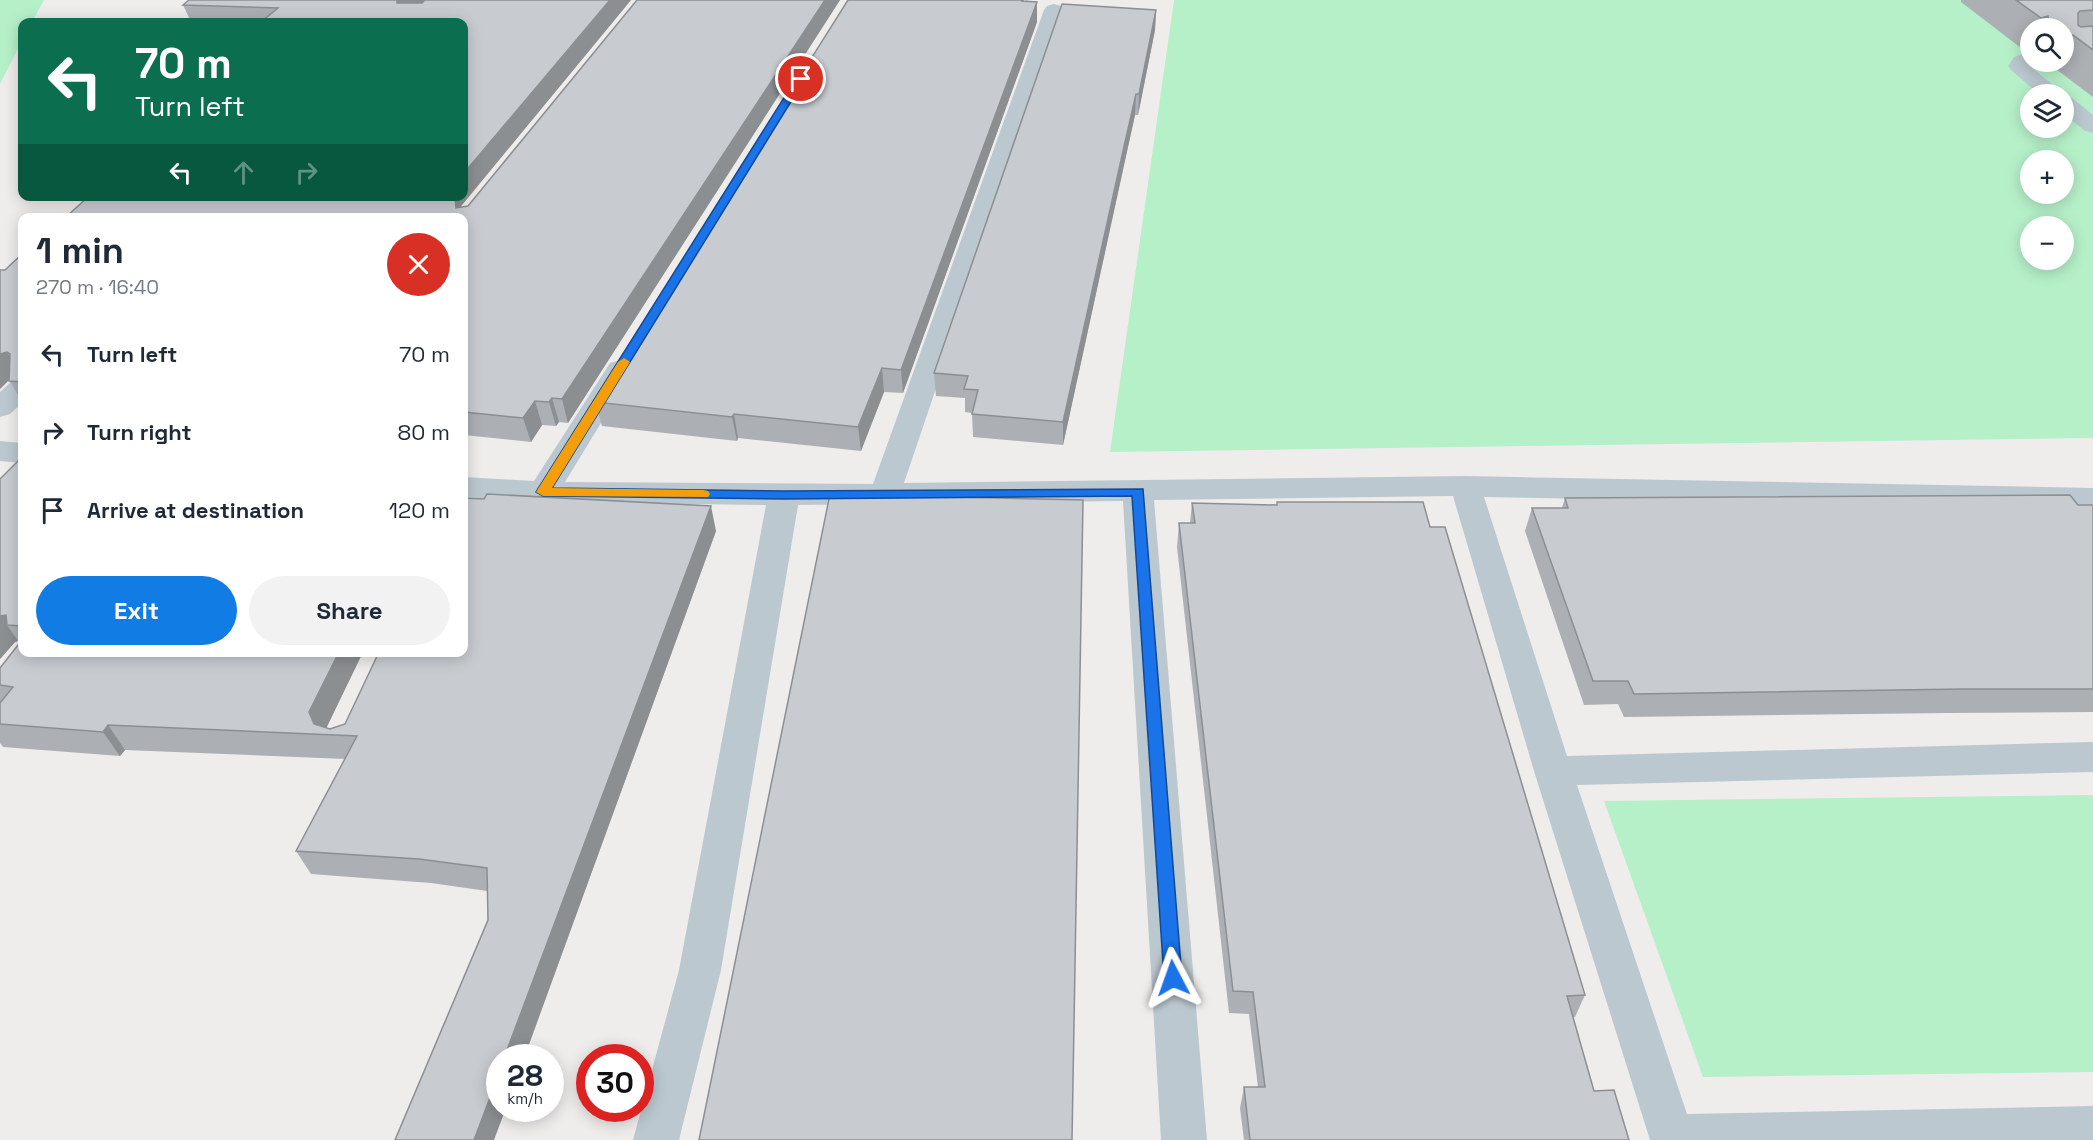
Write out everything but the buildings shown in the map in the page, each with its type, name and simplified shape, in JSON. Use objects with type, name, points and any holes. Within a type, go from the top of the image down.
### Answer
[{"type":"street","points":[[885,494],[1054,10]]},
{"type":"street","points":[[543,492],[630,351]]},
{"type":"street","points":[[0,408],[18,391]]},
{"type":"street","points":[[0,451],[18,453]]},
{"type":"street","points":[[468,488],[543,492],[784,495],[1465,486],[2093,498]]},
{"type":"street","points":[[1465,486],[1553,771],[1673,1138],[2093,1128]]},
{"type":"street","points":[[1138,492],[1185,1140]]},
{"type":"street","points":[[656,1140],[700,970],[784,495]]},
{"type":"street","points":[[1553,771],[2093,757]]},
{"type":"lane","points":[[2023,72],[2039,84]]},
{"type":"lane","points":[[2074,112],[2093,126]]},
{"type":"green space","points":[[0,0],[44,0],[34,18],[18,18],[18,49],[0,84]]},
{"type":"green space","points":[[1174,0],[2093,0],[2093,438],[1110,452]]},
{"type":"green space","points":[[2093,795],[2093,1072],[1703,1077],[1604,801]]},
{"type":"slow traffic","points":[[624,362],[543,492],[703,494]]},
{"type":"route","points":[[801,79],[543,492],[784,495],[1138,492],[1173,978]]}]
